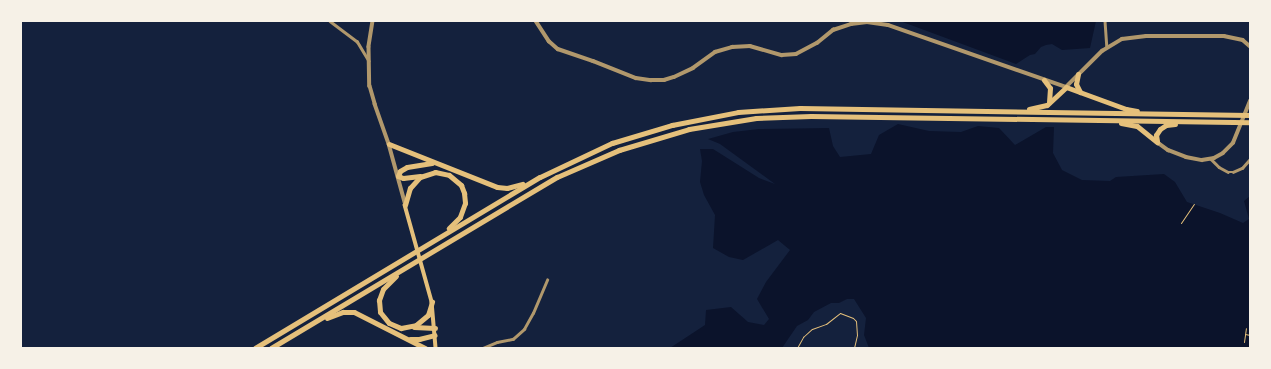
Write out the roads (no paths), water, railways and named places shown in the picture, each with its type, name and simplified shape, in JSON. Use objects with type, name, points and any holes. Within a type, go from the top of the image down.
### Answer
[{"type":"highway","points":[[1078,74],[1076,84],[1081,93]]},
{"type":"highway","points":[[1044,80],[1050,88],[1049,103]]},
{"type":"highway","points":[[967,111],[1033,109],[1049,103],[1066,87],[1130,110],[1190,115]]},
{"type":"highway","points":[[389,144],[502,188],[522,184],[612,143],[643,133],[694,120],[738,112],[800,108],[1250,116]]},
{"type":"highway","points":[[273,347],[539,187],[576,168],[634,144],[690,129],[756,118],[811,116],[1250,122]]},
{"type":"highway","points":[[1056,119],[1132,125],[1143,130],[1157,142]]},
{"type":"highway","points":[[1157,142],[1157,133],[1162,127],[1169,124],[1229,122]]},
{"type":"highway","points":[[255,348],[524,185],[570,161]]},
{"type":"highway","points":[[424,246],[455,223],[463,213],[466,203],[462,187],[452,177],[439,172],[403,178],[398,176],[400,171],[412,166],[435,163]]},
{"type":"highway","points":[[405,205],[410,188],[424,175]]},
{"type":"highway","points":[[415,262],[385,287],[381,293],[379,302],[382,314],[389,323],[399,327],[435,328]]},
{"type":"highway","points":[[412,327],[420,324],[428,315],[432,302]]},
{"type":"highway","points":[[273,347],[330,317],[345,312],[363,316],[425,348]]},
{"type":"highway","points":[[406,338],[419,339],[435,335]]},
{"type":"main road","points":[[405,205],[432,302],[436,348]]},
{"type":"street","points":[[330,21],[357,41],[369,62]]},
{"type":"street","points":[[373,21],[369,47],[370,86],[389,144],[405,205]]},
{"type":"street","points":[[536,21],[546,37],[558,49],[593,60],[636,78],[664,80],[693,68],[724,48],[750,46],[788,55],[805,50],[838,28],[867,22],[888,25],[1066,87],[1107,46],[1122,39],[1137,36],[1232,36],[1243,40],[1250,46]]},
{"type":"street","points":[[1105,21],[1107,46]]},
{"type":"street","points":[[1157,142],[1168,150],[1186,157],[1200,160],[1211,159],[1223,153],[1230,146],[1240,127],[1250,101]]},
{"type":"street","points":[[1211,159],[1219,167],[1228,172],[1238,171],[1250,159]]},
{"type":"street","points":[[483,348],[497,342],[513,339],[524,329],[533,313],[547,280]]},
{"type":"water","points":[[900,21],[1096,21],[1090,48],[1062,50],[1052,44],[1046,45],[1041,47],[1035,54],[1030,55],[1016,64]]},
{"type":"water","points":[[898,124],[929,131],[961,132],[978,126],[999,128],[1015,145],[1046,127],[1054,127],[1053,153],[1062,170],[1082,180],[1110,181],[1116,177],[1164,174],[1175,182],[1187,202],[1220,213],[1243,223],[1249,219],[1244,201],[1250,196],[1250,348],[869,348],[864,335],[866,318],[854,299],[847,299],[839,303],[831,303],[814,312],[808,320],[797,326],[782,348],[670,348],[705,325],[706,310],[731,307],[748,322],[764,325],[769,319],[757,299],[766,282],[790,250],[778,240],[743,260],[729,257],[713,248],[715,215],[704,195],[700,182],[702,161],[700,149],[713,149],[759,178],[775,184],[720,144],[708,139],[733,132],[759,129],[829,128],[833,146],[840,157],[871,154],[879,135]]}]
